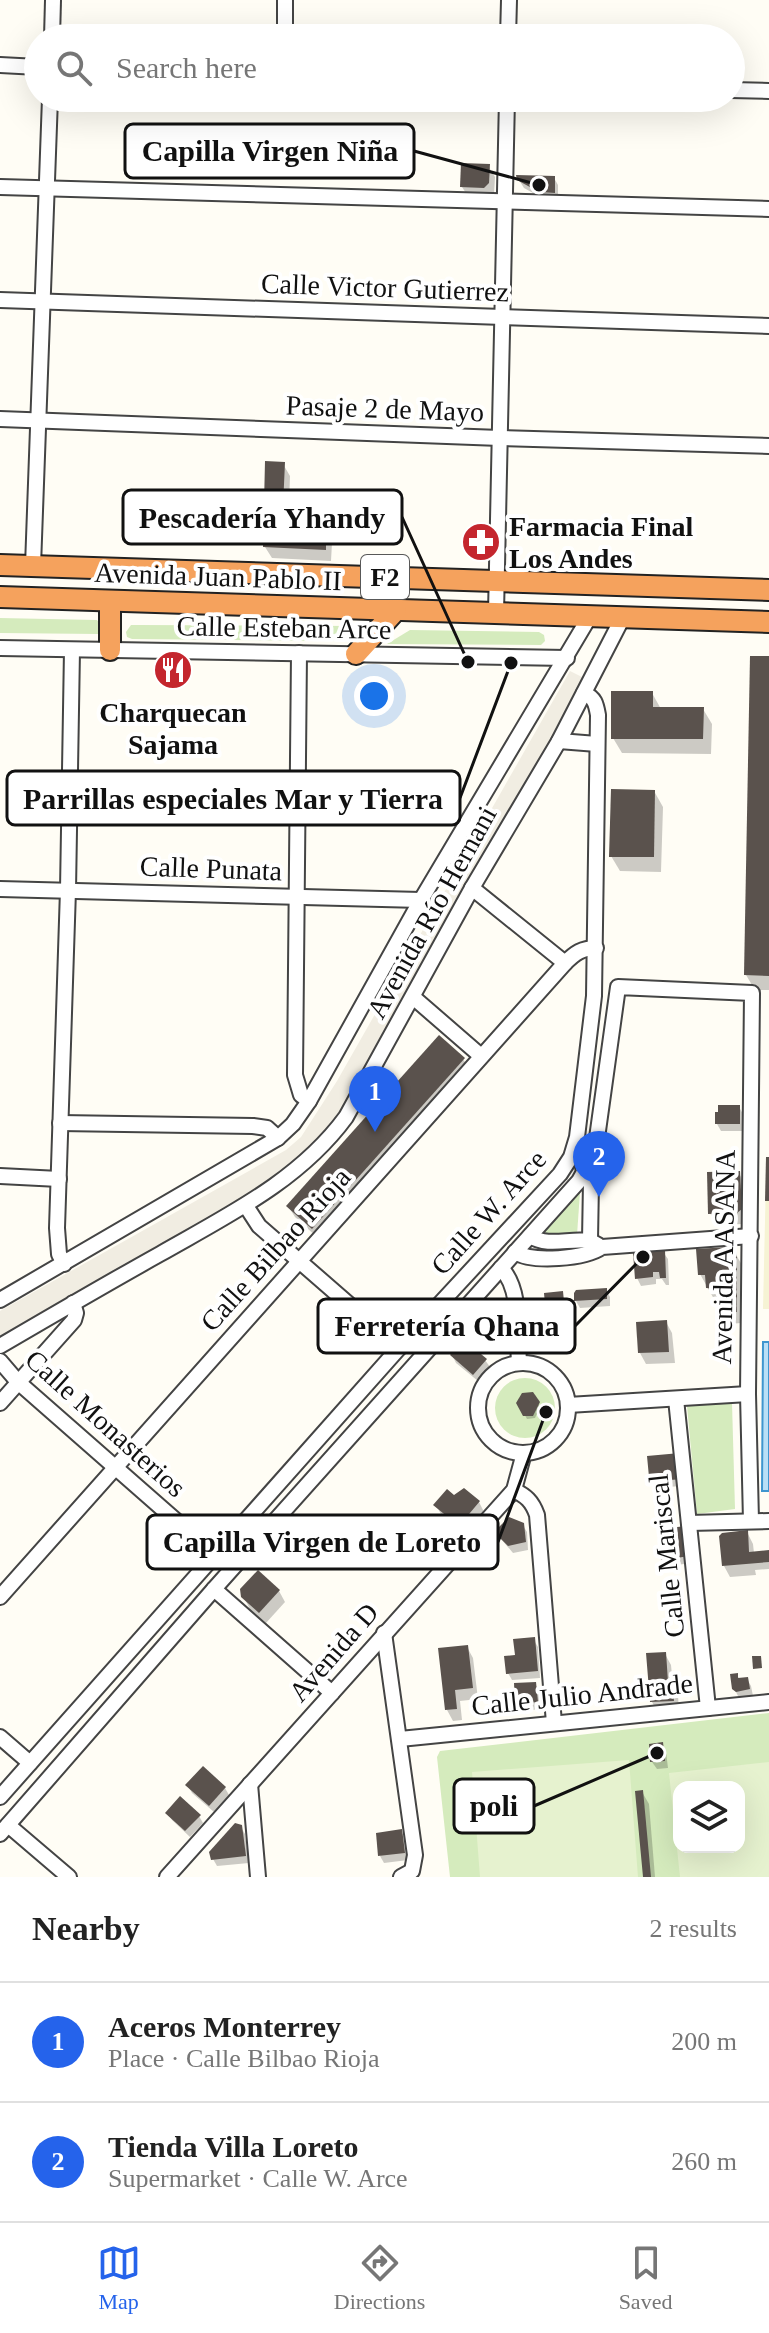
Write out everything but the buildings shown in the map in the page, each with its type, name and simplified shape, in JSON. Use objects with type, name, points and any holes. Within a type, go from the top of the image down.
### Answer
[{"type":"highway","name":"Avenida Juan Pablo II","points":[[0,565],[769,590]]},
{"type":"highway","name":"Avenida Juan Pablo II","points":[[0,597],[769,622]]},
{"type":"highway","points":[[110,601],[110,650]]},
{"type":"highway","points":[[356,654],[396,610]]},
{"type":"street","points":[[52,24],[53,0]]},
{"type":"street","points":[[285,0],[285,24]]},
{"type":"street","points":[[508,24],[509,0]]},
{"type":"street","points":[[0,65],[24,66]]},
{"type":"street","points":[[745,90],[769,91]]},
{"type":"street","points":[[33,566],[49,112]]},
{"type":"street","points":[[496,613],[507,112]]},
{"type":"street","points":[[0,187],[769,209]]},
{"type":"street","name":"Calle Victor Gutierrez","points":[[0,300],[769,326]]},
{"type":"street","name":"Pasaje 2 de Mayo","points":[[0,419],[769,446]]},
{"type":"street","name":"Avenida Río Hernani","points":[[0,1300],[278,1138],[293,1124],[309,1101],[421,900],[590,616]]},
{"type":"street","name":"Avenida Río Hernani","points":[[0,1346],[246,1206],[287,1178],[333,1135],[559,741],[623,617]]},
{"type":"street","name":"Calle Esteban Arce","points":[[0,648],[567,658]]},
{"type":"street","points":[[64,1264],[57,1242],[72,650]]},
{"type":"street","points":[[299,653],[295,1075],[301,1095],[309,1101]]},
{"type":"street","name":"Calle W. Arce","points":[[0,1797],[399,1348],[560,1174],[571,1157],[581,1106],[594,996],[596,948],[596,702],[584,693]]},
{"type":"street","points":[[559,741],[597,744]]},
{"type":"street","points":[[297,781],[412,783]]},
{"type":"street","points":[[472,888],[565,963]]},
{"type":"street","name":"Calle Punata","points":[[0,889],[421,900]]},
{"type":"street","name":"Calle Bilbao Rioja","points":[[0,1597],[573,954],[585,948],[596,948]]},
{"type":"street","name":"Calle W. Arce","points":[[4,1830],[214,1589],[579,1181],[593,1156],[597,1138],[618,987]]},
{"type":"street","name":"Avenida AASANA","points":[[618,987],[752,993],[748,1394],[751,1521]]},
{"type":"street","points":[[413,997],[481,1056]]},
{"type":"street","points":[[60,1123],[253,1126],[267,1128],[278,1138]]},
{"type":"street","points":[[515,1252],[529,1259],[594,1253],[591,1182],[586,1169],[571,1157]]},
{"type":"street","points":[[0,1176],[59,1179]]},
{"type":"street","points":[[246,1206],[259,1226],[399,1348]]},
{"type":"street","points":[[530,1236],[542,1242],[596,1244],[751,1236]]},
{"type":"street","points":[[501,1268],[509,1276],[515,1293],[519,1363]]},
{"type":"street","points":[[0,1403],[74,1320],[76,1313],[73,1303]]},
{"type":"street","name":"Calle Monasterios","points":[[0,1361],[18,1382],[214,1554]]},
{"type":"street","points":[[519,1363],[535,1364],[556,1376],[565,1390],[568,1405],[566,1423],[557,1438],[542,1449],[524,1453],[496,1444],[483,1430],[478,1410],[481,1391],[492,1375],[519,1363]]},
{"type":"street","points":[[568,1405],[748,1394]]},
{"type":"street","name":"Calle Mariscal","points":[[676,1399],[708,1708]]},
{"type":"street","name":"Avenida D","points":[[167,1877],[514,1490],[524,1453]]},
{"type":"street","points":[[514,1490],[525,1496],[537,1515],[554,1723]]},
{"type":"street","points":[[689,1523],[769,1521]]},
{"type":"street","points":[[214,1589],[332,1693]]},
{"type":"street","points":[[384,1633],[415,1855],[412,1871],[401,1877]]},
{"type":"street","name":"Calle Julio Andrade","points":[[400,1739],[769,1702]]},
{"type":"street","points":[[0,1737],[30,1763]]},
{"type":"street","points":[[250,1784],[258,1877]]},
{"type":"street","points":[[4,1830],[69,1877]]},
{"type":"shaded area","points":[[570,671],[588,680],[337,1126],[291,1170],[0,1339],[0,1311],[286,1150],[301,1137],[337,1081]]},
{"type":"shaded area","points":[[766,1177],[769,1177],[769,1309],[763,1309]]},
{"type":"green space","points":[[0,618],[97,620],[101,632],[0,633]]},
{"type":"green space","points":[[131,625],[355,626],[337,641],[132,639],[127,637],[126,632]]},
{"type":"green space","points":[[410,630],[539,632],[544,635],[545,641],[541,645],[387,644]]},
{"type":"green space","points":[[580,1192],[577,1235],[540,1237]]},
{"type":"green space","points":[[525,1378],[537,1380],[546,1387],[553,1396],[553,1420],[546,1429],[537,1436],[525,1438],[513,1436],[504,1429],[497,1420],[495,1408],[497,1396],[504,1387],[513,1380]]},
{"type":"green space","points":[[732,1403],[735,1509],[697,1514],[687,1406]]},
{"type":"green space","points":[[769,1713],[769,1877],[450,1877],[437,1757],[440,1751]]},
{"type":"green space","points":[[629,1760],[638,1877],[480,1877],[472,1772]]},
{"type":"green space","points":[[769,1762],[769,1877],[680,1877],[677,1853],[745,1853],[745,1781],[673,1781],[673,1811],[669,1773]]},
{"type":"water","points":[[763,1342],[769,1342],[769,1491],[762,1491]]},
{"type":"place","name":"Capilla Virgen Niña","points":[[539,185]]},
{"type":"place","name":"Farmacia Final Los Andes","points":[[481,542]]},
{"type":"place","name":"Pescadería Yhandy","points":[[468,662]]},
{"type":"place","name":"Parrillas especiales Mar y Tierra","points":[[511,663]]},
{"type":"place","name":"Charquecan Sajama","points":[[173,670]]},
{"type":"place","name":"Aceros Monterrey","points":[[375,1132]]},
{"type":"place","name":"Tienda Villa Loreto","points":[[599,1197]]},
{"type":"place","name":"Ferretería Qhana","points":[[643,1257]]},
{"type":"place","name":"Capilla Virgen de Loreto","points":[[546,1412]]},
{"type":"place","name":"poli","points":[[657,1753]]}]
